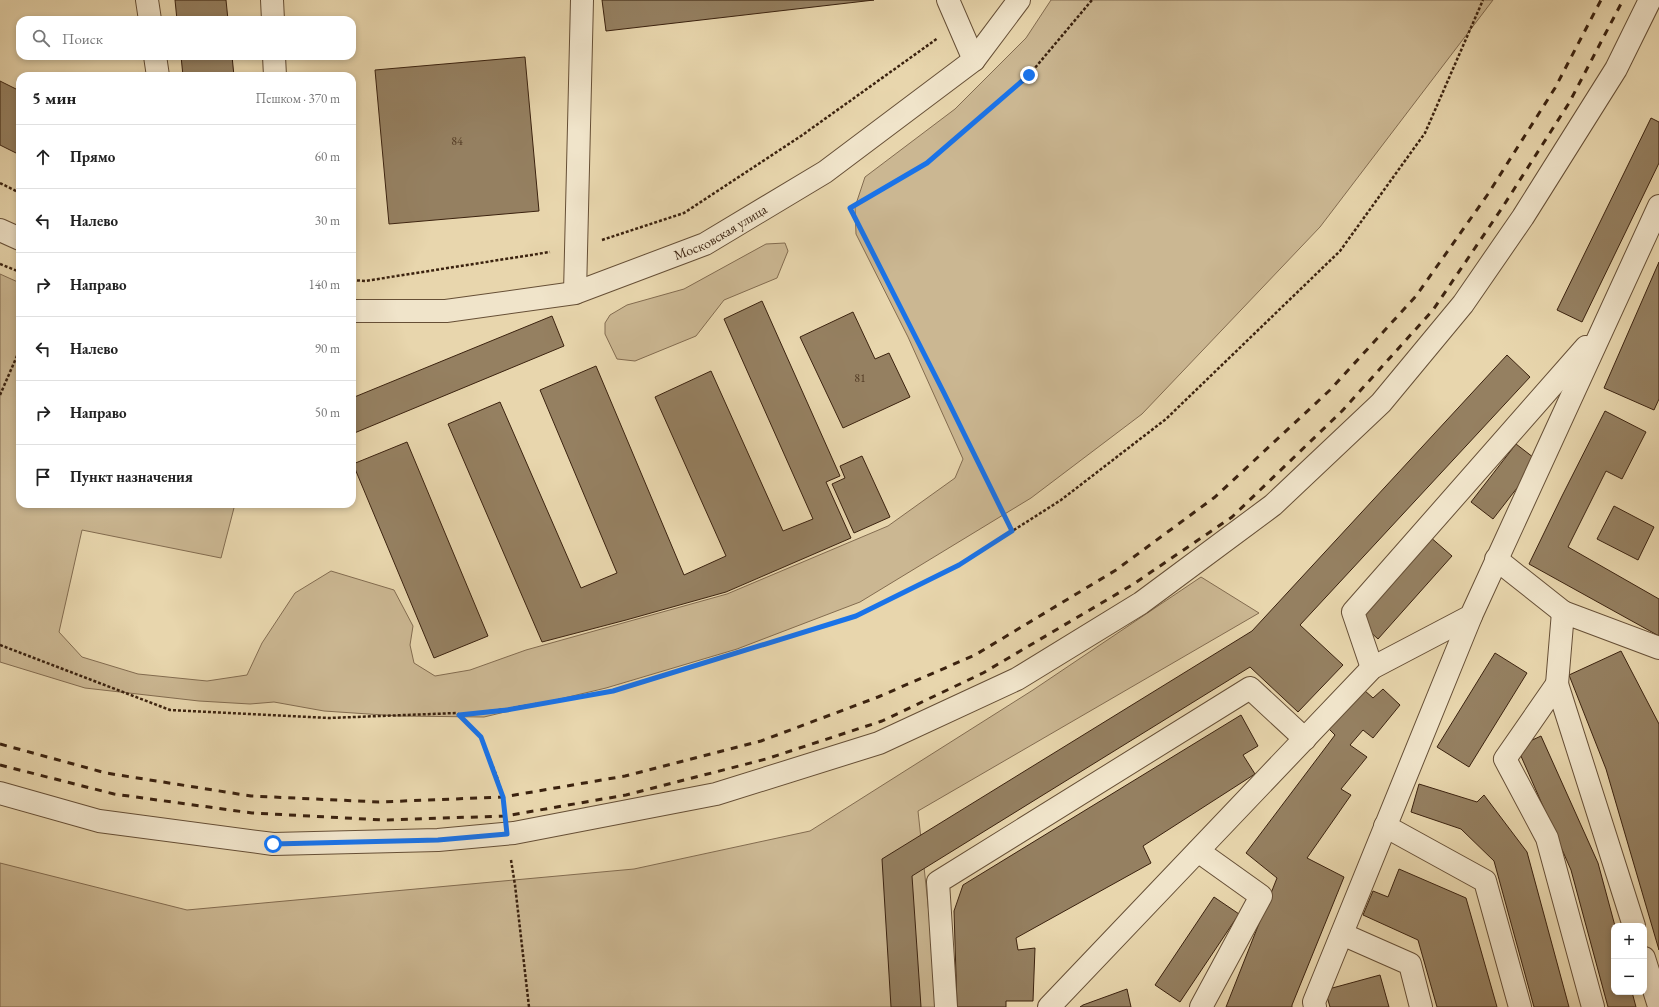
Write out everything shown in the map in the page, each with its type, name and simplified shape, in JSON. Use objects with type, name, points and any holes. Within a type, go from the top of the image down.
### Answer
[{"type":"street","points":[[147,0],[149,16]]},
{"type":"street","points":[[272,0],[273,16]]},
{"type":"street","points":[[575,293],[582,0]]},
{"type":"street","points":[[948,0],[974,60]]},
{"type":"street","name":"Московская улица","points":[[356,311],[446,311],[575,293],[705,244],[825,172],[974,60],[1019,0]]},
{"type":"street","points":[[0,794],[99,822],[273,844],[438,840],[507,834],[716,794],[879,743],[1017,679],[1142,603],[1273,505],[1381,403],[1463,304],[1523,217],[1616,69],[1650,0]]},
{"type":"street","points":[[156,60],[157,72]]},
{"type":"street","points":[[274,60],[275,72]]},
{"type":"street","points":[[1315,1007],[1314,1002],[1471,616],[1659,206]]},
{"type":"street","points":[[0,230],[16,237]]},
{"type":"street","points":[[1372,668],[1353,612],[1602,329]]},
{"type":"street","points":[[1496,559],[1563,612],[1659,648]]},
{"type":"street","points":[[1563,612],[1557,684],[1633,923]]},
{"type":"street","points":[[1049,1007],[1372,668],[1471,616]]},
{"type":"street","points":[[1557,684],[1505,759],[1547,838],[1593,1007]]},
{"type":"street","points":[[946,1007],[938,882],[1250,688],[1305,739]]},
{"type":"street","points":[[1385,826],[1485,880],[1520,1007]]},
{"type":"street","points":[[1198,851],[1261,896],[1201,1007]]},
{"type":"street","points":[[1342,934],[1410,964],[1421,1007]]},
{"type":"street","points":[[1644,959],[1659,1006]]},
{"type":"path","points":[[1012,531],[850,208],[927,163],[1029,75],[1092,0]]},
{"type":"path","points":[[0,644],[170,710],[329,718],[459,715],[507,710],[613,691],[856,616],[959,565],[1061,500],[1166,419],[1340,251],[1425,133],[1483,0]]},
{"type":"path","points":[[356,280],[365,281],[576,248],[684,213],[801,136],[958,24]]},
{"type":"path","points":[[0,183],[16,191]]},
{"type":"path","points":[[0,264],[16,270]]},
{"type":"path","points":[[0,395],[16,358]]},
{"type":"path","points":[[459,715],[481,737],[503,797],[515,885],[528,1007]]},
{"type":"shaded area","points":[[1051,0],[1493,0],[1320,227],[1142,414],[1031,498],[860,602],[737,649],[606,688],[484,717],[398,716],[324,711],[274,702],[250,704],[199,701],[85,688],[0,662],[0,274],[16,281],[16,508],[234,508],[221,558],[82,530],[59,632],[82,657],[138,674],[207,681],[247,675],[262,643],[295,593],[331,571],[394,590],[413,626],[410,645],[414,663],[435,676],[470,670],[526,650],[727,594],[888,526],[955,478],[963,459],[908,337],[856,234],[855,207],[865,177],[955,109],[1026,38]]},
{"type":"shaded area","points":[[785,243],[788,251],[777,278],[724,300],[696,336],[635,361],[617,359],[605,334],[605,323],[610,315],[627,305],[684,289],[766,244]]},
{"type":"shaded area","points":[[1201,577],[1259,613],[918,811],[939,1007],[0,1007],[0,863],[187,910],[634,869],[810,831],[1033,690]]},
{"type":"building","points":[[175,0],[226,0],[228,16],[177,16]]},
{"type":"building","points":[[602,0],[874,0],[606,31]]},
{"type":"building","points":[[525,57],[539,211],[389,224],[375,70]]},
{"type":"building","points":[[181,60],[232,60],[234,72],[183,72]]},
{"type":"building","points":[[0,81],[16,89],[16,153],[0,145]]},
{"type":"building","points":[[1651,118],[1659,122],[1659,163],[1582,322],[1557,310]]},
{"type":"building","points":[[1659,262],[1659,399],[1654,410],[1604,388]]},
{"type":"building","points":[[762,301],[840,476],[826,482],[851,538],[726,592],[542,642],[448,424],[500,402],[581,588],[617,573],[540,390],[596,366],[684,575],[726,556],[655,397],[711,371],[783,531],[813,519],[724,319]]},
{"type":"building","points":[[853,312],[875,359],[889,353],[910,397],[843,428],[800,337]]},
{"type":"building","points":[[552,316],[564,346],[356,432],[356,396]]},
{"type":"building","points":[[1507,355],[1530,377],[1300,625],[1343,665],[1298,712],[1250,667],[912,876],[921,1007],[891,1007],[882,859],[1252,631]]},
{"type":"building","points":[[1605,411],[1646,432],[1622,479],[1606,471],[1568,547],[1659,599],[1659,636],[1529,564]]},
{"type":"building","points":[[407,442],[488,636],[434,658],[356,471],[356,463]]},
{"type":"building","points":[[1516,444],[1538,461],[1493,519],[1471,502]]},
{"type":"building","points":[[862,456],[890,517],[854,533],[832,484],[845,478],[840,466]]},
{"type":"building","points":[[1614,506],[1654,527],[1638,560],[1597,539]]},
{"type":"building","points":[[1429,536],[1452,556],[1378,639],[1356,619]]},
{"type":"building","points":[[1621,651],[1659,724],[1659,950],[1606,769],[1569,675]]},
{"type":"building","points":[[1495,653],[1527,673],[1469,767],[1437,747]]},
{"type":"building","points":[[1383,689],[1400,705],[1373,738],[1363,730],[1350,745],[1367,757],[1341,789],[1351,795],[1307,858],[1344,877],[1292,1007],[1226,1007],[1277,878],[1246,853],[1335,735],[1329,729],[1364,690],[1373,698]]},
{"type":"building","points":[[1241,715],[1258,746],[1243,755],[1255,774],[1143,846],[1151,863],[1016,938],[1018,950],[1035,948],[1033,1001],[1006,1001],[1006,1007],[957,1007],[954,911],[963,885]]},
{"type":"building","points":[[1541,736],[1598,863],[1614,923],[1611,923],[1611,995],[1633,995],[1636,1007],[1608,1007],[1571,870],[1517,747]]},
{"type":"building","points":[[1419,784],[1477,802],[1484,795],[1527,852],[1569,1007],[1534,1007],[1494,861],[1461,829],[1411,812]]},
{"type":"building","points":[[1399,869],[1466,898],[1497,1007],[1437,1007],[1418,940],[1363,915],[1373,891],[1388,897]]},
{"type":"building","points":[[1214,897],[1239,914],[1180,1002],[1155,985]]},
{"type":"building","points":[[1380,975],[1389,1007],[1330,1007],[1325,990]]},
{"type":"building","points":[[1127,989],[1131,1007],[1080,1007],[1083,1005]]},
{"type":"railway","points":[[0,744],[106,773],[251,796],[379,802],[503,797],[625,776],[761,741],[878,697],[975,655],[1116,570],[1215,497],[1330,390],[1416,296],[1488,194],[1555,88],[1601,0]]},
{"type":"railway","points":[[0,765],[114,794],[252,813],[384,820],[505,816],[626,795],[766,759],[882,721],[983,673],[1132,585],[1232,517],[1342,411],[1433,310],[1502,208],[1569,103],[1623,0]]},
{"type":"route","points":[[273,844],[438,840],[507,834],[503,797],[497,777],[481,737],[459,715],[507,710],[613,691],[856,616],[959,565],[1012,531],[850,208],[927,163],[1029,75]]}]
